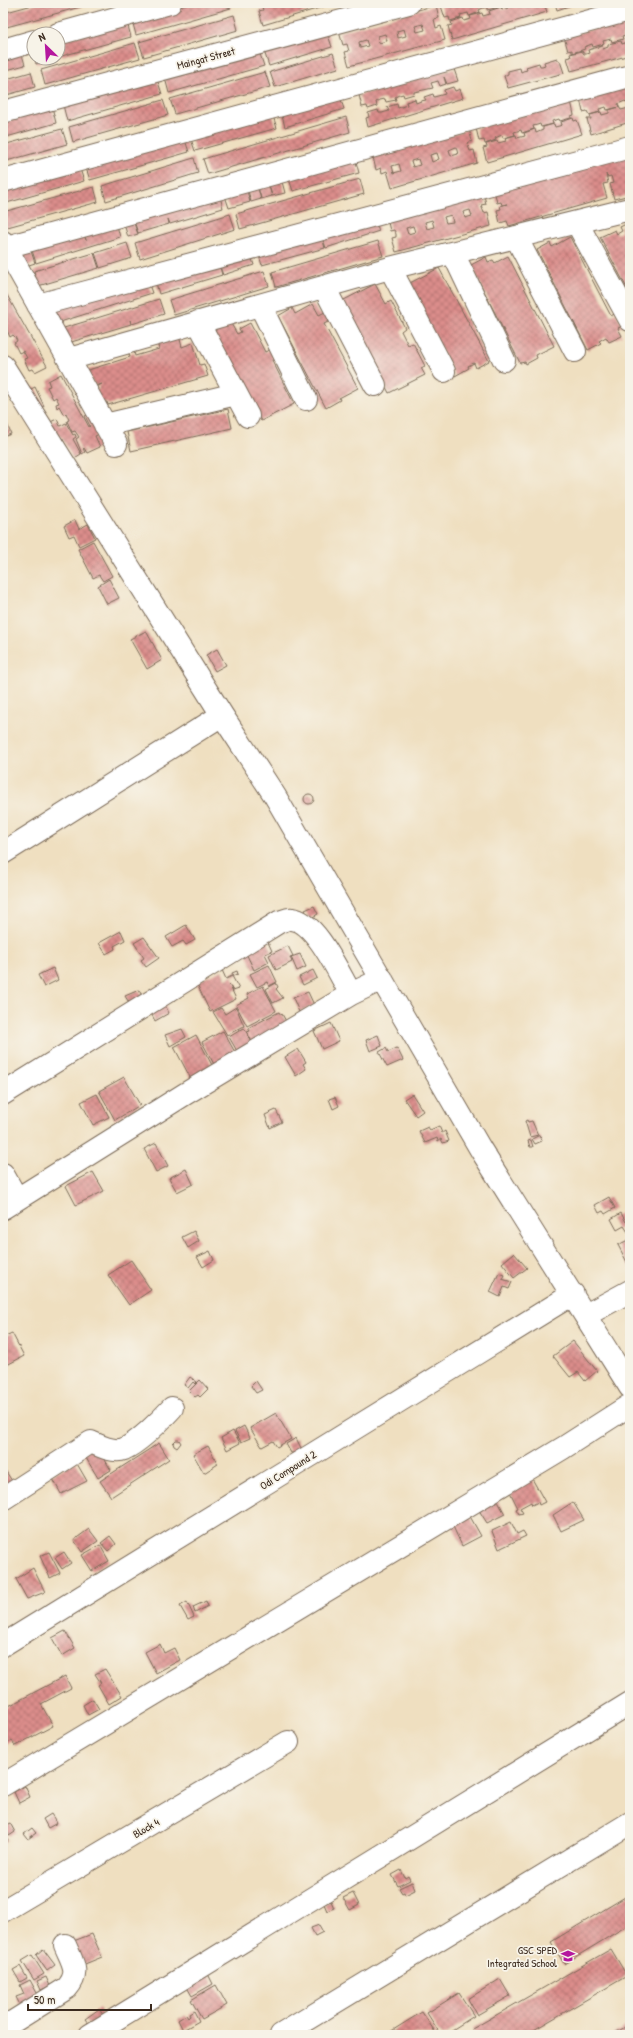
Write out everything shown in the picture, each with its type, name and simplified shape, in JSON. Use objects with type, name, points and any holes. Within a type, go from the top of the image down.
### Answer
[{"type":"street","points":[[66,32],[170,3]]},
{"type":"street","name":"Maingat Street","points":[[3,112],[409,3]]},
{"type":"street","points":[[3,181],[630,10]]},
{"type":"street","points":[[3,50],[26,43]]},
{"type":"street","points":[[116,444],[4,244],[630,76]]},
{"type":"street","points":[[38,305],[630,147]]},
{"type":"street","points":[[69,359],[390,268],[630,210]]},
{"type":"street","points":[[577,222],[630,320]]},
{"type":"street","points":[[516,237],[575,351]]},
{"type":"street","points":[[453,253],[504,360]]},
{"type":"street","points":[[390,268],[444,371]]},
{"type":"street","points":[[324,287],[376,385]]},
{"type":"street","points":[[260,305],[306,399]]},
{"type":"street","points":[[198,322],[248,416]]},
{"type":"street","points":[[3,366],[222,715],[275,796],[481,1150],[629,1383]]},
{"type":"street","points":[[105,425],[236,394]]},
{"type":"street","points":[[3,853],[222,715]]},
{"type":"street","points":[[3,1094],[279,922],[291,918],[301,922],[317,936],[351,994]]},
{"type":"street","points":[[3,1174],[10,1203],[96,1148],[351,994],[382,979]]},
{"type":"street","points":[[586,1315],[630,1291]]},
{"type":"street","name":"Odi Compound 2","points":[[3,1645],[572,1294]]},
{"type":"street","points":[[3,1785],[563,1448],[630,1405]]},
{"type":"street","points":[[3,1499],[91,1442],[107,1449],[124,1449],[153,1427],[172,1408]]},
{"type":"street","points":[[90,2035],[630,1703]]},
{"type":"street","name":"Block 4","points":[[3,1911],[288,1742]]},
{"type":"street","points":[[281,2035],[630,1823]]},
{"type":"street","points":[[3,2028],[67,1988],[73,1980],[76,1974],[65,1945]]},
{"type":"building","points":[[40,3],[95,3],[3,28],[3,13]]},
{"type":"building","points":[[193,3],[229,3],[231,8],[136,35],[132,20]]},
{"type":"building","points":[[260,3],[267,3],[268,4],[261,6]]},
{"type":"building","points":[[281,3],[336,3],[263,25],[259,11],[263,10],[262,7],[273,4],[274,6]]},
{"type":"building","points":[[450,3],[498,3],[499,7],[487,10],[487,7],[483,8],[479,10],[480,12],[469,16],[468,13],[460,15],[461,18],[450,21],[449,17],[445,18],[441,6]]},
{"type":"building","points":[[520,3],[520,5],[544,3],[547,12],[452,40],[448,26],[452,25],[451,22],[463,18],[464,21],[471,19],[470,16],[482,13],[483,16],[490,14],[489,11],[501,7],[502,10],[509,8],[508,5]]},
{"type":"building","points":[[555,3],[578,3],[557,10]]},
{"type":"building","points":[[436,5],[439,18],[434,19],[436,28],[441,26],[445,40],[349,66],[345,52],[349,51],[347,44],[343,45],[339,32]],"holes":[[[423,24],[425,30],[417,32],[415,26]],[[404,29],[406,36],[398,38],[397,31]],[[385,34],[387,41],[379,43],[378,36]],[[366,40],[368,46],[360,48],[359,42]]]},
{"type":"building","points":[[234,15],[238,30],[144,57],[139,42]]},
{"type":"building","points":[[630,19],[630,34],[622,36],[623,39],[612,42],[611,39],[603,41],[604,44],[593,47],[592,44],[584,47],[585,49],[572,53],[572,50],[568,51],[564,37]]},
{"type":"building","points":[[127,22],[131,37],[66,55],[66,39]]},
{"type":"building","points":[[327,32],[332,47],[269,66],[264,51]]},
{"type":"building","points":[[630,38],[630,55],[571,71],[567,58],[571,57],[570,54],[582,51],[586,54],[589,53],[588,50],[602,46],[603,49],[608,47],[608,44],[621,41],[622,44],[628,42],[627,39]]},
{"type":"building","points":[[135,43],[140,58],[45,85],[41,70],[55,66],[66,66],[66,63]]},
{"type":"building","points":[[21,51],[25,65],[3,71],[3,56]]},
{"type":"building","points":[[259,51],[264,66],[169,93],[165,78]]},
{"type":"building","points":[[333,53],[338,68],[275,87],[270,72]]},
{"type":"building","points":[[557,58],[560,61],[564,73],[508,88],[504,76],[508,74],[508,71],[520,68],[521,72],[527,70],[526,67],[539,63],[540,66],[542,66],[545,65],[544,62]]},
{"type":"building","points":[[454,69],[458,81],[447,84],[444,77],[446,84],[440,86],[438,81],[431,83],[433,88],[414,92],[414,94],[404,97],[403,94],[399,95],[395,97],[396,100],[386,102],[385,99],[380,100],[376,102],[377,106],[368,109],[367,106],[362,107],[359,95]]},
{"type":"building","points":[[31,72],[35,87],[3,96],[3,80]]},
{"type":"building","points":[[265,72],[270,87],[175,114],[170,99]]},
{"type":"building","points":[[157,79],[162,94],[67,121],[63,105]]},
{"type":"building","points":[[630,85],[630,122],[591,134],[587,119],[591,119],[590,115],[601,112],[602,115],[609,113],[609,110],[619,107],[607,110],[606,107],[599,109],[600,112],[589,115],[587,111],[583,112],[580,99]],"holes":[[[625,101],[629,108],[621,110],[618,104]]]},
{"type":"building","points":[[453,87],[455,91],[460,89],[463,98],[368,127],[366,118],[369,117],[368,113],[378,110],[379,113],[389,111],[387,107],[397,104],[398,108],[407,105],[406,102],[415,99],[416,103],[426,100],[424,97],[433,94],[434,97],[445,94],[444,90]]},
{"type":"building","points":[[339,94],[344,109],[285,127],[281,112]]},
{"type":"building","points":[[163,100],[168,115],[73,142],[69,127]]},
{"type":"building","points":[[571,101],[574,115],[571,116],[571,118],[560,121],[559,119],[552,121],[553,124],[541,127],[540,124],[533,126],[534,129],[522,133],[521,130],[514,132],[515,135],[503,138],[502,135],[495,138],[496,140],[485,144],[484,140],[479,141],[476,128]]},
{"type":"building","points":[[52,107],[56,123],[3,138],[3,122]]},
{"type":"building","points":[[272,113],[277,128],[195,151],[190,136]]},
{"type":"building","points":[[346,117],[350,132],[208,174],[203,159]]},
{"type":"building","points":[[573,118],[574,121],[577,120],[582,134],[487,162],[483,148],[487,147],[486,144],[497,141],[498,143],[506,141],[505,138],[516,135],[517,138],[525,136],[524,133],[535,129],[536,133],[543,130],[543,127],[554,124],[555,127],[559,126],[562,125],[561,122]]},
{"type":"building","points":[[62,129],[67,144],[3,162],[3,145]]},
{"type":"building","points":[[469,129],[472,141],[467,143],[470,151],[474,150],[477,163],[392,188],[387,171],[382,173],[381,168],[376,170],[373,157]],"holes":[[[456,147],[458,154],[451,156],[449,150]],[[437,153],[439,159],[432,162],[430,155]],[[418,159],[420,165],[413,167],[411,161]],[[399,164],[401,171],[394,173],[392,166]]]},
{"type":"building","points":[[184,137],[189,152],[90,180],[85,165]]},
{"type":"building","points":[[630,153],[630,195],[614,199],[610,184],[613,183],[611,176],[607,177],[606,174],[608,183],[603,184],[607,198],[509,226],[507,221],[500,223],[497,210],[501,209],[500,206],[507,204],[502,205],[501,202],[497,203],[494,189]]},
{"type":"building","points":[[194,158],[198,173],[106,201],[102,186]]},
{"type":"building","points":[[355,158],[359,173],[293,191],[288,176]]},
{"type":"building","points":[[79,166],[84,181],[3,204],[3,187]]},
{"type":"building","points":[[281,178],[285,193],[272,196],[268,181]]},
{"type":"building","points":[[360,179],[364,194],[240,229],[236,214]]},
{"type":"building","points":[[267,181],[272,196],[261,199],[257,184]]},
{"type":"building","points":[[257,184],[261,199],[251,202],[247,187]]},
{"type":"building","points":[[94,187],[98,202],[4,228],[3,212]]},
{"type":"building","points":[[246,187],[250,202],[229,208],[224,193]]},
{"type":"building","points":[[483,191],[486,204],[481,205],[484,213],[488,212],[491,226],[396,252],[392,238],[396,237],[396,234],[394,230],[390,231],[387,218]],"holes":[[[470,210],[472,216],[465,218],[463,212]],[[451,215],[453,222],[446,223],[444,217]],[[432,220],[434,227],[427,229],[425,222]],[[413,226],[415,232],[408,234],[406,228]]]},
{"type":"building","points":[[219,193],[223,208],[170,224],[168,219],[169,224],[138,233],[133,218]]},
{"type":"building","points":[[230,214],[235,229],[140,259],[135,243]]},
{"type":"building","points":[[374,216],[379,231],[326,248],[322,237],[325,248],[262,265],[257,250]]},
{"type":"building","points":[[132,218],[138,234],[128,237],[123,221]]},
{"type":"building","points":[[116,222],[120,237],[36,263],[31,247],[83,232],[86,240],[84,232]]},
{"type":"building","points":[[630,222],[630,294],[600,237],[615,230],[617,234],[622,231],[620,227]]},
{"type":"building","points":[[570,237],[611,316],[616,313],[623,326],[618,328],[622,336],[609,342],[606,337],[599,341],[601,343],[588,350],[537,250],[550,243],[552,247]]},
{"type":"building","points":[[378,241],[383,256],[276,287],[272,272]]},
{"type":"building","points":[[127,243],[132,258],[100,268],[95,253]]},
{"type":"building","points":[[30,248],[35,263],[26,266],[20,251]]},
{"type":"building","points":[[249,250],[254,265],[223,275],[220,267],[222,275],[159,294],[155,279]]},
{"type":"building","points":[[94,253],[99,268],[38,286],[34,271]]},
{"type":"building","points":[[508,256],[554,346],[536,355],[537,358],[526,364],[525,362],[520,363],[471,265],[486,257],[488,262],[493,260],[495,263]]},
{"type":"building","points":[[439,268],[489,361],[476,368],[474,363],[468,366],[469,368],[455,376],[406,285]]},
{"type":"building","points":[[264,271],[269,286],[174,315],[169,300]]},
{"type":"building","points":[[147,279],[152,293],[57,323],[52,308]]},
{"type":"building","points":[[375,284],[386,304],[391,301],[405,328],[401,331],[408,345],[413,343],[425,366],[421,368],[425,375],[389,393],[342,301]]},
{"type":"building","points":[[3,288],[47,366],[35,372],[33,369],[29,370],[24,359],[27,358],[23,351],[19,353],[14,343],[17,341],[15,337],[13,335],[10,337],[5,326],[7,325],[3,319]]},
{"type":"building","points":[[159,299],[164,314],[132,324],[130,320],[131,324],[68,343],[64,328]]},
{"type":"building","points":[[313,304],[319,315],[325,312],[330,321],[324,324],[358,388],[339,398],[340,400],[326,408],[278,316],[292,308],[295,314]]},
{"type":"building","points":[[230,322],[237,334],[241,332],[239,329],[250,323],[265,352],[271,349],[276,358],[272,360],[294,404],[261,421],[232,364],[211,332]]},
{"type":"building","points":[[179,336],[182,347],[193,343],[200,365],[204,364],[208,376],[108,405],[107,402],[99,404],[95,390],[99,389],[98,386],[102,384],[95,386],[85,371],[130,357],[129,354],[134,352],[135,356],[159,349],[157,343]]},
{"type":"building","points":[[61,374],[89,427],[90,426],[85,416],[89,414],[103,432],[95,436],[100,447],[87,453],[84,448],[83,449],[85,452],[82,454],[76,439],[79,437],[75,431],[72,432],[67,421],[69,420],[66,413],[64,415],[59,406],[57,408],[56,404],[59,403],[56,397],[53,399],[47,387],[50,386],[48,381]]},
{"type":"building","points":[[35,387],[44,406],[34,411],[25,392]]},
{"type":"building","points":[[228,409],[232,428],[131,451],[127,432]]},
{"type":"building","points":[[3,414],[11,434],[3,437]]},
{"type":"building","points":[[57,419],[60,426],[66,423],[73,435],[75,434],[76,437],[73,439],[81,454],[73,459],[62,438],[46,424]]},
{"type":"building","points":[[75,520],[79,529],[88,524],[95,538],[79,546],[74,535],[69,537],[64,526]]},
{"type":"building","points":[[93,541],[112,576],[103,581],[99,575],[93,578],[78,549]]},
{"type":"building","points":[[109,579],[119,598],[107,604],[98,586]]},
{"type":"building","points":[[146,631],[162,660],[147,669],[130,639]]},
{"type":"building","points":[[217,649],[226,665],[215,671],[206,655]]},
{"type":"building","points":[[307,794],[311,794],[313,795],[313,803],[307,804],[304,801],[304,797]]},
{"type":"building","points":[[314,906],[318,914],[309,919],[305,910]]},
{"type":"building","points":[[186,925],[195,940],[186,945],[183,941],[172,947],[166,937]]},
{"type":"building","points":[[121,931],[125,940],[114,946],[115,949],[106,954],[99,943]]},
{"type":"building","points":[[144,937],[159,958],[146,967],[141,960],[144,958],[134,943]]},
{"type":"building","points":[[267,940],[272,951],[265,954],[269,962],[254,970],[245,951]]},
{"type":"building","points":[[288,946],[293,956],[290,957],[292,962],[276,970],[269,955]]},
{"type":"building","points":[[300,954],[306,967],[297,971],[291,957]]},
{"type":"building","points":[[269,965],[277,982],[269,986],[267,982],[257,987],[250,974]]},
{"type":"building","points":[[53,968],[58,980],[44,987],[38,975]]},
{"type":"building","points":[[222,970],[226,979],[232,976],[239,989],[233,991],[229,984],[236,999],[210,1012],[196,982]]},
{"type":"building","points":[[313,970],[317,978],[303,985],[299,977]]},
{"type":"building","points":[[237,971],[238,974],[233,976],[232,973]]},
{"type":"building","points":[[276,983],[278,987],[276,989],[283,998],[273,1003],[266,989]]},
{"type":"building","points":[[263,986],[276,1011],[247,1026],[236,1005],[249,998],[247,994]]},
{"type":"building","points":[[139,990],[143,998],[130,1004],[125,996]]},
{"type":"building","points":[[308,992],[314,1005],[299,1012],[293,998]]},
{"type":"building","points":[[164,1003],[169,1013],[155,1021],[150,1011]]},
{"type":"building","points":[[236,1007],[244,1026],[227,1035],[213,1012],[221,1008],[225,1014]]},
{"type":"building","points":[[279,1012],[281,1015],[282,1014],[287,1023],[237,1051],[229,1037],[244,1028],[252,1042],[247,1032],[250,1031],[248,1028]]},
{"type":"building","points":[[331,1023],[339,1041],[322,1049],[314,1031]]},
{"type":"building","points":[[182,1029],[186,1037],[170,1046],[165,1035]]},
{"type":"building","points":[[223,1031],[236,1054],[215,1066],[202,1042]]},
{"type":"building","points":[[196,1035],[213,1067],[191,1079],[174,1047]]},
{"type":"building","points":[[378,1035],[382,1046],[370,1051],[366,1040]]},
{"type":"building","points":[[386,1048],[388,1052],[397,1048],[403,1060],[387,1067],[379,1052]]},
{"type":"building","points":[[298,1049],[306,1062],[303,1064],[306,1069],[296,1076],[285,1057]]},
{"type":"building","points":[[124,1077],[140,1105],[115,1120],[99,1091]]},
{"type":"building","points":[[97,1094],[109,1117],[93,1125],[81,1102]]},
{"type":"building","points":[[412,1094],[423,1111],[416,1116],[404,1099]]},
{"type":"building","points":[[335,1097],[339,1106],[333,1109],[329,1099]]},
{"type":"building","points":[[276,1110],[282,1122],[270,1128],[265,1115]]},
{"type":"building","points":[[527,1120],[528,1122],[532,1121],[538,1135],[530,1137],[525,1121]]},
{"type":"building","points":[[439,1126],[442,1133],[445,1131],[449,1141],[443,1143],[441,1139],[438,1141],[437,1138],[425,1143],[419,1131],[428,1127],[430,1130]]},
{"type":"building","points":[[540,1135],[542,1141],[535,1144],[532,1139]]},
{"type":"building","points":[[531,1140],[533,1147],[530,1147],[528,1141]]},
{"type":"building","points":[[156,1143],[168,1166],[156,1172],[144,1149]]},
{"type":"building","points":[[186,1169],[193,1184],[177,1192],[169,1178]]},
{"type":"building","points":[[93,1172],[104,1191],[76,1205],[66,1186]]},
{"type":"building","points":[[609,1197],[615,1208],[605,1214],[603,1211],[599,1213],[595,1205]]},
{"type":"building","points":[[621,1213],[626,1222],[630,1222],[630,1230],[628,1232],[624,1226],[617,1230],[611,1219]]},
{"type":"building","points":[[194,1231],[199,1241],[188,1248],[182,1237]]},
{"type":"building","points":[[630,1239],[630,1268],[618,1245]]},
{"type":"building","points":[[210,1251],[214,1260],[203,1267],[197,1257]]},
{"type":"building","points":[[514,1253],[527,1268],[514,1278],[502,1263]]},
{"type":"building","points":[[131,1260],[151,1290],[129,1305],[108,1275]]},
{"type":"building","points":[[499,1273],[504,1275],[502,1279],[512,1282],[509,1289],[504,1287],[500,1297],[490,1292]]},
{"type":"building","points":[[12,1333],[24,1356],[3,1367],[3,1337]]},
{"type":"building","points":[[573,1341],[597,1371],[585,1381],[578,1372],[570,1377],[553,1356]]},
{"type":"building","points":[[190,1377],[197,1382],[195,1384],[193,1382],[188,1388],[184,1385]]},
{"type":"building","points":[[200,1380],[208,1389],[200,1397],[198,1395],[195,1397],[189,1391]]},
{"type":"building","points":[[256,1381],[262,1390],[256,1393],[251,1386]]},
{"type":"building","points":[[276,1413],[291,1439],[277,1447],[273,1441],[262,1447],[250,1428]]},
{"type":"building","points":[[244,1426],[250,1438],[241,1442],[235,1431]]},
{"type":"building","points":[[233,1431],[240,1443],[227,1450],[221,1438]]},
{"type":"building","points":[[296,1438],[301,1448],[297,1453],[291,1453],[286,1444]]},
{"type":"building","points":[[176,1440],[179,1440],[181,1443],[177,1448],[173,1443]]},
{"type":"building","points":[[159,1443],[169,1459],[111,1497],[100,1481]]},
{"type":"building","points":[[96,1445],[111,1470],[98,1478],[83,1453]]},
{"type":"building","points":[[208,1446],[218,1464],[204,1473],[193,1454]]},
{"type":"building","points":[[76,1462],[87,1481],[61,1494],[51,1475]]},
{"type":"building","points":[[3,1467],[14,1484],[3,1491]]},
{"type":"building","points":[[530,1475],[545,1502],[539,1505],[538,1502],[532,1505],[531,1502],[520,1508],[523,1513],[519,1514],[516,1509],[518,1508],[507,1486]]},
{"type":"building","points":[[495,1496],[505,1514],[487,1523],[477,1507]]},
{"type":"building","points":[[573,1502],[584,1520],[561,1531],[553,1515]]},
{"type":"building","points":[[467,1511],[481,1536],[462,1546],[450,1520]]},
{"type":"building","points":[[511,1522],[517,1534],[523,1531],[526,1536],[499,1549],[492,1531]]},
{"type":"building","points":[[89,1529],[98,1541],[82,1552],[74,1540]]},
{"type":"building","points":[[110,1536],[116,1544],[108,1551],[101,1543]]},
{"type":"building","points":[[100,1545],[109,1561],[92,1571],[82,1555]]},
{"type":"building","points":[[49,1552],[60,1573],[50,1578],[40,1556]]},
{"type":"building","points":[[64,1552],[71,1563],[62,1569],[55,1558]]},
{"type":"building","points":[[33,1568],[45,1592],[27,1599],[16,1579]]},
{"type":"building","points":[[206,1601],[208,1606],[195,1613],[193,1607]]},
{"type":"building","points":[[187,1602],[194,1617],[188,1620],[180,1606]]},
{"type":"building","points":[[65,1631],[75,1648],[62,1656],[52,1638]]},
{"type":"building","points":[[160,1644],[164,1653],[174,1648],[180,1660],[156,1673],[145,1652]]},
{"type":"building","points":[[105,1669],[122,1696],[109,1704],[98,1685],[101,1683],[95,1674]]},
{"type":"building","points":[[65,1676],[71,1688],[41,1704],[53,1726],[15,1746],[12,1740],[3,1745],[3,1709]]},
{"type":"building","points":[[93,1699],[99,1709],[88,1715],[83,1705]]},
{"type":"building","points":[[25,1786],[30,1797],[19,1803],[14,1792]]},
{"type":"building","points":[[51,1814],[57,1823],[48,1828],[43,1819]]},
{"type":"building","points":[[10,1823],[15,1832],[9,1836],[4,1826]]},
{"type":"building","points":[[32,1828],[36,1833],[28,1839],[24,1834]]},
{"type":"building","points":[[3,1834],[8,1841],[3,1844]]},
{"type":"building","points":[[401,1870],[405,1878],[408,1876],[410,1880],[398,1886],[392,1875]]},
{"type":"building","points":[[412,1882],[415,1890],[405,1895],[404,1892],[402,1893],[399,1888]]},
{"type":"building","points":[[353,1893],[359,1905],[350,1910],[343,1898]]},
{"type":"building","points":[[630,1894],[630,1924],[564,1964],[551,1942]]},
{"type":"building","points":[[331,1901],[334,1908],[327,1911],[324,1904]]},
{"type":"building","points":[[319,1925],[323,1932],[315,1936],[311,1928]]},
{"type":"building","points":[[92,1934],[102,1957],[80,1966],[71,1942]]},
{"type":"building","points":[[43,1949],[55,1965],[47,1971],[36,1955]]},
{"type":"building","points":[[611,1949],[627,1976],[525,2035],[475,2035],[472,2029]]},
{"type":"building","points":[[32,1955],[44,1974],[34,1980],[22,1961]]},
{"type":"building","points":[[20,1966],[27,1978],[20,1982],[13,1970]]},
{"type":"building","points":[[206,1970],[213,1984],[192,1996],[184,1982]]},
{"type":"building","points":[[46,1977],[50,1986],[41,1990],[37,1981]]},
{"type":"building","points":[[500,1979],[510,1996],[477,2015],[468,1999]]},
{"type":"building","points":[[30,1980],[38,1995],[20,2005],[16,1997],[24,1994],[20,1985]]},
{"type":"building","points":[[216,1985],[227,2005],[202,2019],[191,2000]]},
{"type":"building","points":[[459,1993],[474,2016],[444,2035],[441,2035],[427,2013]]},
{"type":"building","points":[[99,2009],[106,2019],[92,2028],[85,2019]]},
{"type":"building","points":[[194,2011],[199,2021],[183,2030],[178,2020],[186,2015],[188,2018],[190,2016],[189,2014]]},
{"type":"building","points":[[422,2012],[437,2035],[385,2035]]},
{"type":"building","points":[[630,2024],[630,2035],[612,2035]]},
{"type":"place","name":"GSC SPED Integrated School","points":[[568,1956]]}]
